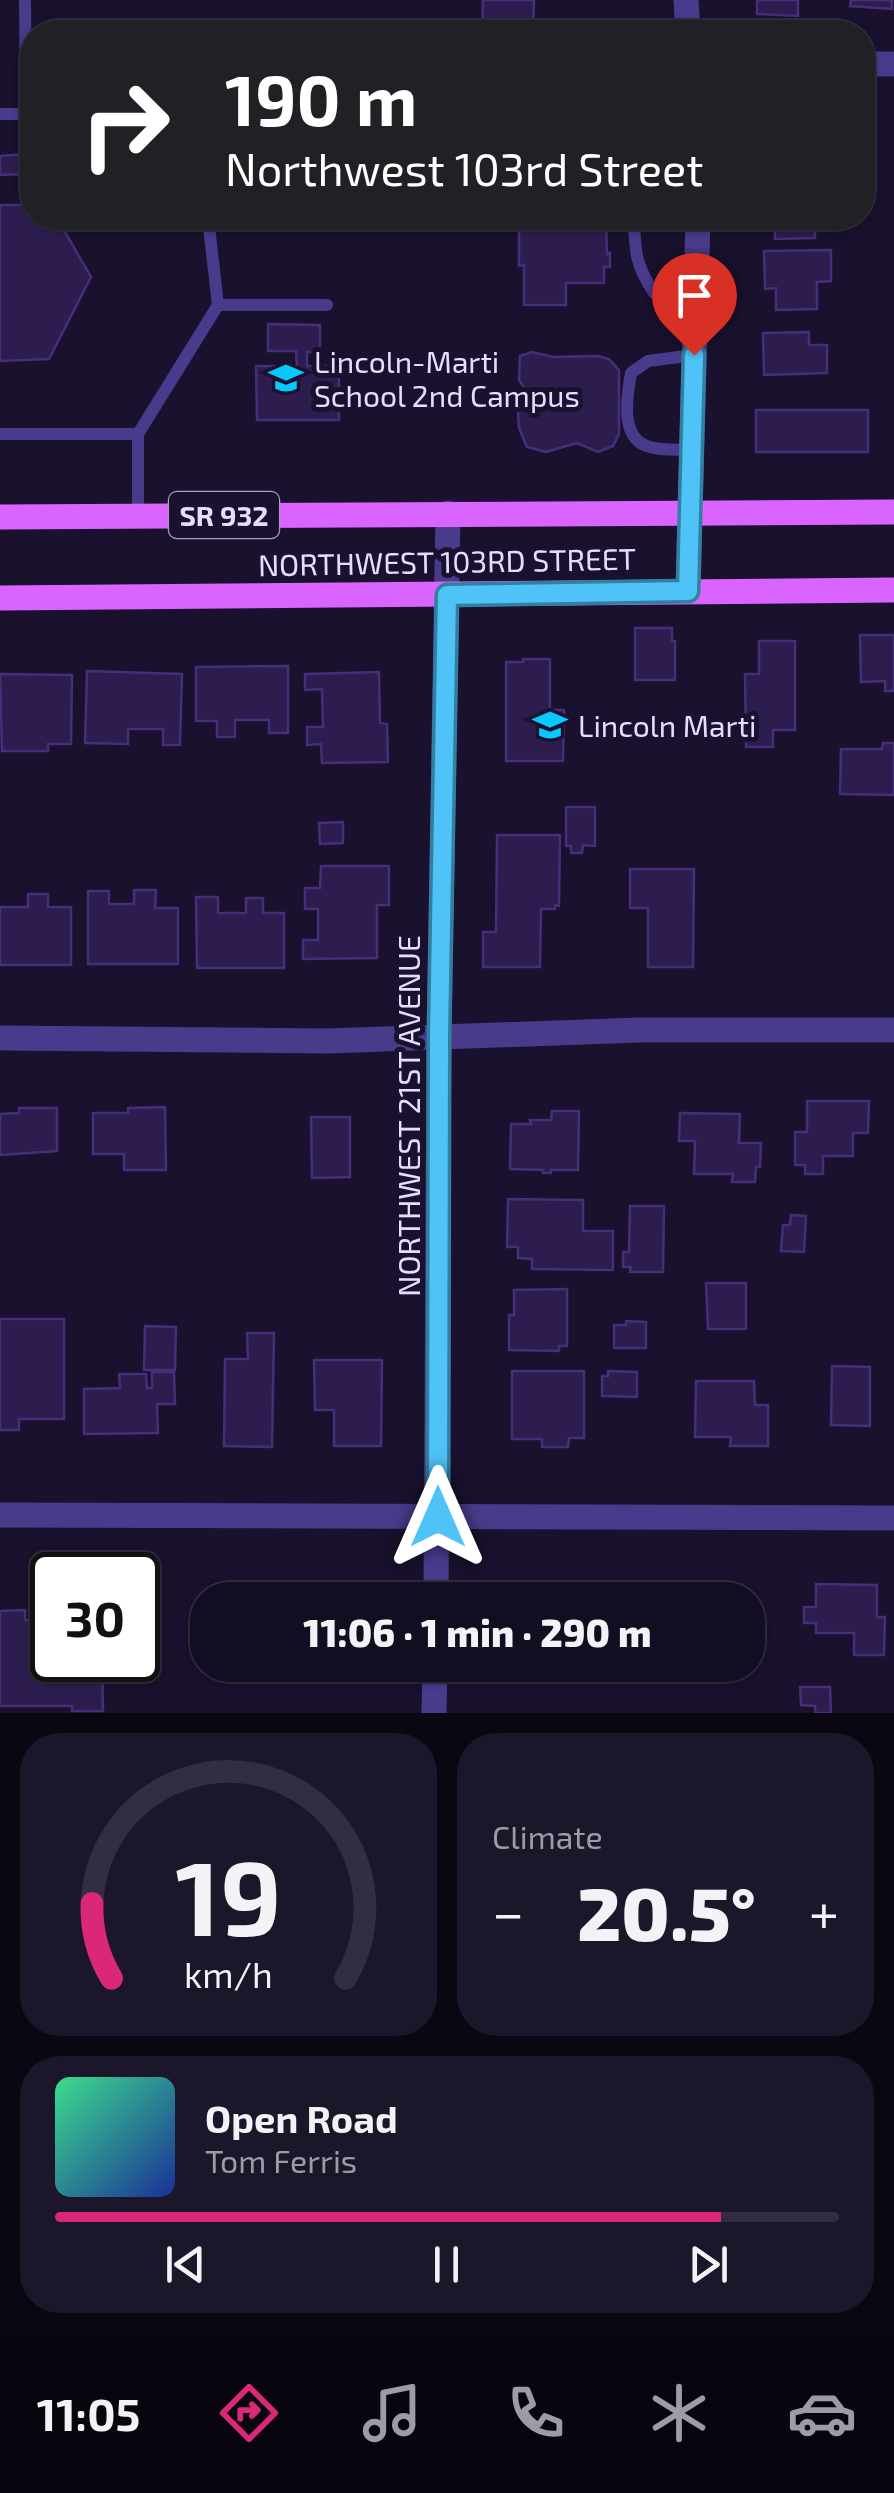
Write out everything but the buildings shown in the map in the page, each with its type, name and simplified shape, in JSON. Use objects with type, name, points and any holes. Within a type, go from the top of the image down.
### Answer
[{"type":"main road","name":"NORTHWEST 103RD STREET","points":[[0,517],[894,512]]},
{"type":"main road","name":"NORTHWEST 103RD STREET","points":[[0,598],[894,590]]},
{"type":"street","points":[[688,591],[698,230]]},
{"type":"street","name":"NORTHWEST 21ST AVENUE","points":[[436,1582],[439,1036],[448,513]]},
{"type":"street","points":[[0,1038],[328,1041],[640,1030],[894,1030]]},
{"type":"street","points":[[0,1515],[894,1518]]},
{"type":"street","points":[[434,1713],[435,1682]]},
{"type":"lane","points":[[138,516],[138,434],[218,305],[209,230]]},
{"type":"lane","points":[[634,230],[635,254],[654,293],[696,297]]},
{"type":"lane","points":[[218,305],[326,305]]},
{"type":"lane","points":[[692,450],[646,447],[634,438],[628,424],[628,394],[632,373],[648,361],[694,355]]},
{"type":"lane","points":[[0,434],[138,434]]},
{"type":"place","name":"Lincoln-Marti School 2nd Campus","points":[[286,378]]},
{"type":"place","name":"Lincoln Marti","points":[[550,725]]},
{"type":"route","points":[[438,1517],[439,1036],[447,595],[688,591],[694,355]]}]
